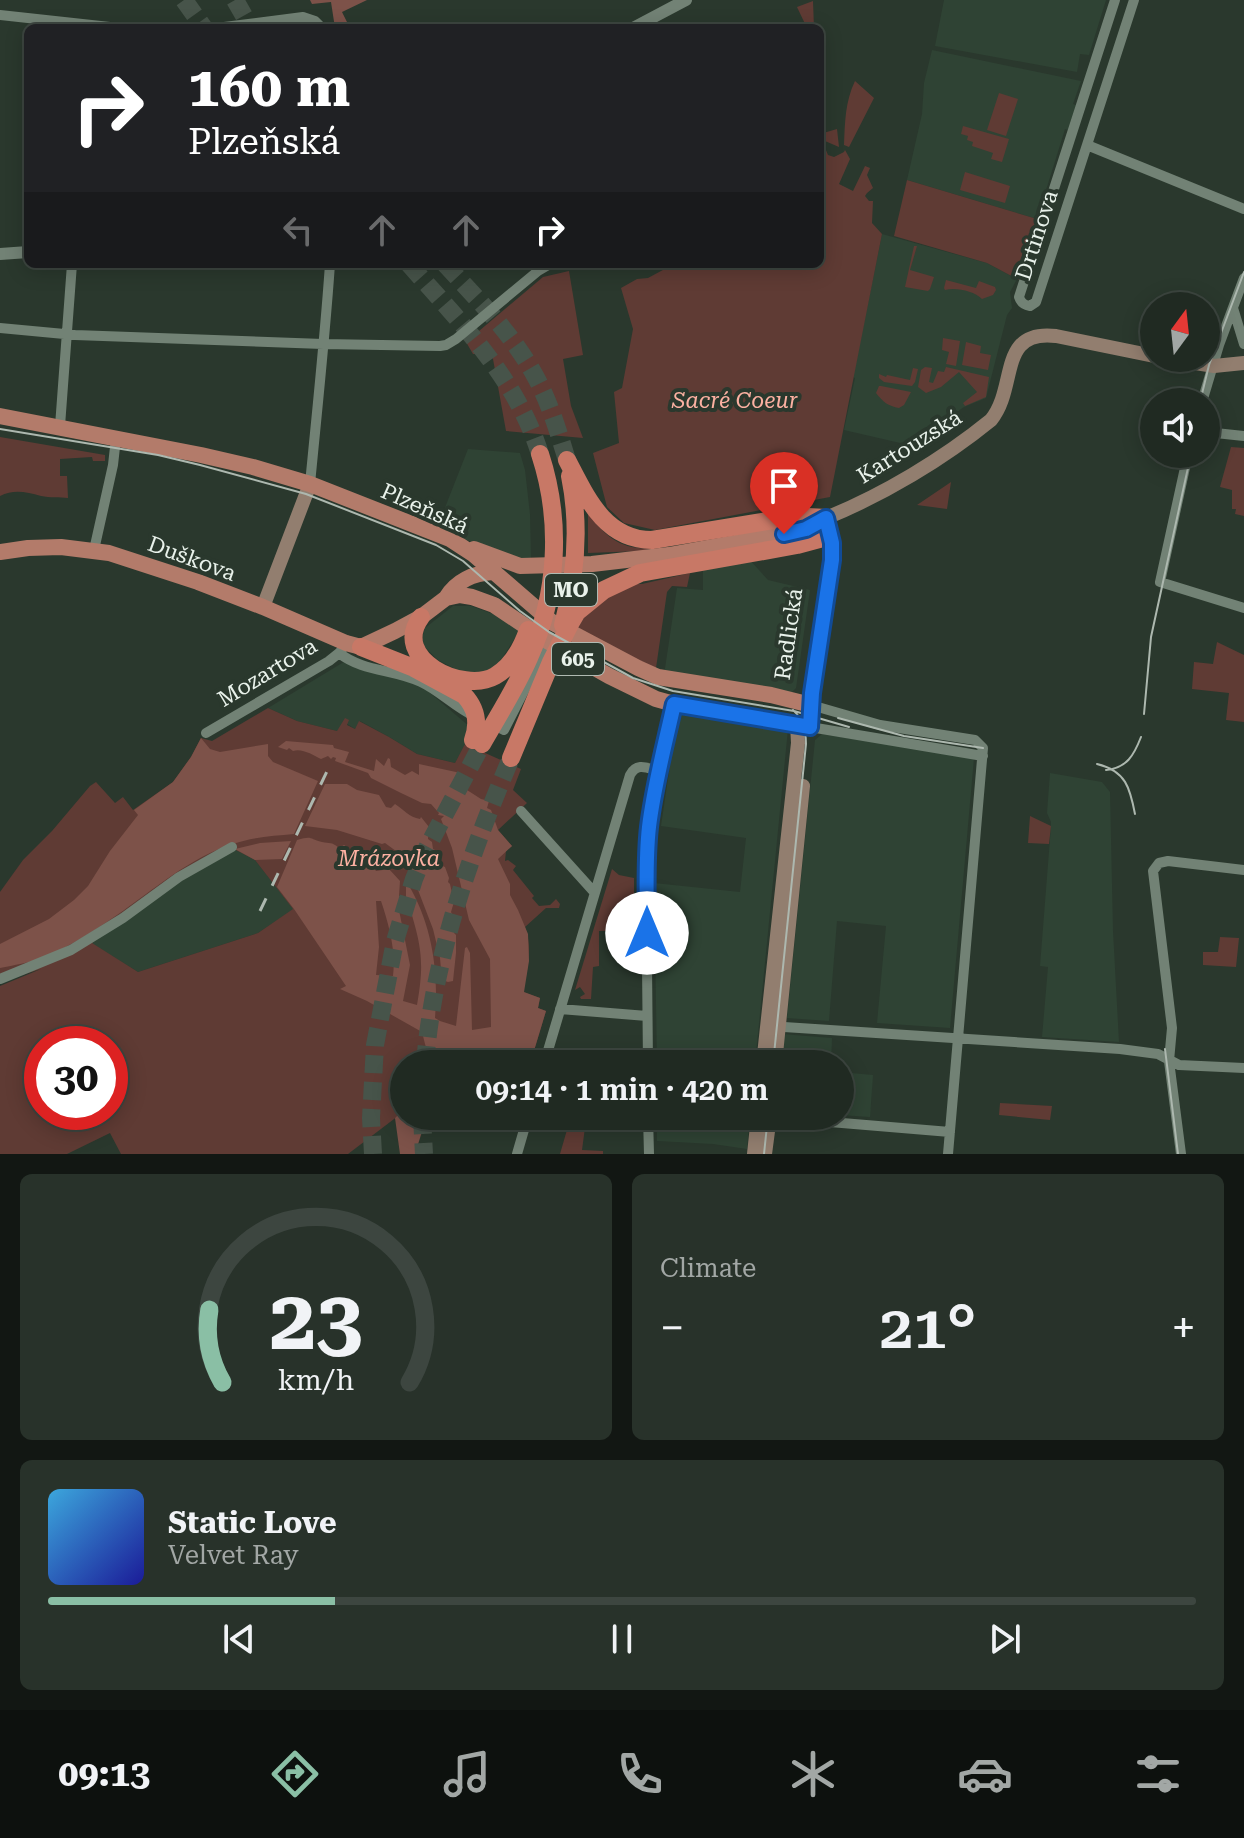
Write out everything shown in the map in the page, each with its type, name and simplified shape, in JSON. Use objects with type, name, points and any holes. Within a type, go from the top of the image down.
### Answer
[{"type":"highway","name":"MO","points":[[458,685],[474,710],[478,742],[529,658],[547,605],[554,556],[553,518],[549,486],[540,454]]},
{"type":"highway","name":"MO","points":[[511,758],[551,662],[570,595],[575,556],[575,517],[567,460],[604,520],[617,532],[634,538],[652,540],[786,518],[826,518]]},
{"type":"highway","points":[[551,662],[577,612],[604,590],[640,573],[823,538]]},
{"type":"highway","points":[[349,648],[405,664],[458,685],[497,675],[512,660],[526,636],[554,556]]},
{"type":"highway","points":[[421,617],[414,632],[415,651],[458,685]]},
{"type":"main road","name":"Kartouzská","points":[[450,539],[515,565],[565,565],[640,559],[799,531],[919,470],[991,420],[1005,394],[1013,356],[1027,339],[1042,335],[1056,336],[1140,353]]},
{"type":"main road","points":[[1220,364],[1244,363]]},
{"type":"main road","name":"Plzeňská","points":[[0,416],[311,479],[450,539],[473,554],[553,623],[638,668],[658,677],[806,703]]},
{"type":"main road","points":[[263,607],[311,479]]},
{"type":"main road","name":"Radlická","points":[[776,1050],[793,894],[803,726],[826,518]]},
{"type":"main road","name":"Radlická","points":[[806,703],[832,560],[832,543],[826,518]]},
{"type":"main road","name":"Duškova","points":[[0,552],[39,548],[94,550],[149,565],[263,607],[349,648]]},
{"type":"main road","name":"Mozartova","points":[[349,648],[395,631],[421,617],[446,598],[453,587],[479,573],[493,572]]},
{"type":"main road","name":"605","points":[[446,598],[464,595],[489,602],[549,642],[641,692],[674,704],[803,726]]},
{"type":"main road","name":"Radlická","points":[[765,1050],[798,743],[803,726]]},
{"type":"main road","points":[[754,1154],[757,1130]]},
{"type":"main road","points":[[765,1154],[768,1130]]},
{"type":"street","points":[[641,24],[686,0]]},
{"type":"street","name":"Drtinova","points":[[1115,0],[1019,297],[1026,305],[1036,302],[1134,0]]},
{"type":"street","points":[[3,14],[86,24]]},
{"type":"street","points":[[248,24],[303,17],[318,24]]},
{"type":"street","points":[[1087,145],[1244,209]]},
{"type":"street","points":[[0,254],[24,252]]},
{"type":"street","points":[[60,426],[72,268]]},
{"type":"street","points":[[311,479],[330,268]]},
{"type":"street","points":[[0,328],[67,334],[323,344],[446,345],[543,268]]},
{"type":"street","points":[[1220,342],[1244,278]]},
{"type":"street","points":[[1233,305],[1244,344]]},
{"type":"street","points":[[1220,433],[1244,436]]},
{"type":"street","points":[[94,550],[116,438]]},
{"type":"street","points":[[1185,468],[1160,582],[1244,608]]},
{"type":"street","points":[[349,648],[351,662],[424,683],[459,709],[504,730],[549,642]]},
{"type":"street","name":"Mozartova","points":[[206,733],[349,648]]},
{"type":"street","name":"Plzeňská","points":[[806,703],[880,725],[975,740],[981,745],[983,754]]},
{"type":"street","points":[[648,1050],[646,864],[649,825],[674,704]]},
{"type":"street","points":[[803,726],[983,754],[948,1154]]},
{"type":"street","points":[[548,1050],[631,771],[642,767],[659,771]]},
{"type":"street","points":[[521,811],[594,892]]},
{"type":"street","points":[[0,979],[71,950],[123,918],[179,877],[232,847]]},
{"type":"street","points":[[1181,1154],[1169,1061],[1172,1028],[1153,871],[1159,863],[1168,861],[1244,870]]},
{"type":"street","points":[[560,1009],[647,1016]]},
{"type":"street","points":[[784,1027],[1120,1049],[1158,1054],[1183,1066],[1244,1068]]},
{"type":"street","points":[[854,1123],[950,1132]]},
{"type":"street","points":[[517,1154],[524,1130]]},
{"type":"street","points":[[648,1130],[649,1154]]},
{"type":"shaded area","points":[[310,0],[367,0],[342,12],[348,24],[334,24],[331,2],[312,4]]},
{"type":"shaded area","points":[[944,0],[1106,0],[1089,55],[1080,54],[1077,72],[935,46]]},
{"type":"shaded area","points":[[932,50],[1081,81],[1073,104],[1076,105],[1068,130],[1065,129],[1037,219],[907,180]]},
{"type":"shaded area","points":[[882,234],[987,263],[1017,279],[1010,292],[1012,308],[1007,315],[986,398],[964,407],[909,445],[844,430]]},
{"type":"shaded area","points":[[468,449],[520,453],[530,514],[531,560],[516,560],[437,528]]},
{"type":"shaded area","points":[[748,558],[768,580],[810,590],[796,688],[789,695],[664,675],[677,588],[703,590],[703,566]]},
{"type":"shaded area","points":[[453,606],[471,606],[496,615],[520,630],[497,666],[484,672],[463,673],[438,660],[424,646],[422,638],[425,628]]},
{"type":"shaded area","points":[[352,657],[422,686],[470,727],[455,763],[417,754],[360,721],[355,729],[347,724],[337,731],[297,721],[268,708]]},
{"type":"shaded area","points":[[678,711],[788,729],[756,1050],[657,1050],[654,883],[740,892],[746,838],[661,826]]},
{"type":"shaded area","points":[[822,734],[974,758],[950,1028],[877,1023],[886,926],[837,921],[829,1021],[787,1018],[815,740]]},
{"type":"shaded area","points":[[201,738],[210,749],[220,752],[268,744],[268,756],[273,762],[318,781],[294,834],[248,840],[202,857],[72,944],[37,960],[0,968],[0,944],[49,919],[88,886],[138,815],[134,810],[173,782]]},
{"type":"shaded area","points":[[286,741],[333,745],[349,752],[345,762],[374,771],[376,759],[384,766],[388,758],[391,767],[405,775],[412,771],[419,775],[419,764],[456,772],[467,777],[467,790],[489,801],[487,808],[491,810],[498,830],[512,846],[498,859],[528,934],[529,961],[524,992],[540,998],[538,1008],[546,1011],[534,1050],[426,1050],[422,1032],[340,989],[346,986],[277,887],[297,840],[311,838],[339,848],[344,845],[347,851],[352,846],[361,848],[363,856],[377,865],[373,866],[376,871],[389,869],[400,881],[402,903],[398,905],[410,965],[403,1001],[417,1005],[421,964],[419,942],[406,902],[408,884],[423,915],[432,949],[436,983],[435,1018],[456,1026],[467,947],[470,953],[472,1030],[491,1027],[490,959],[469,920],[452,848],[441,819],[444,816],[438,815],[431,804],[401,793],[371,778],[368,773],[335,761],[336,758],[328,756],[321,759],[304,751],[278,747]],"holes":[[[376,901],[381,901],[394,957],[393,976],[376,975],[379,947]]]},
{"type":"shaded area","points":[[1050,773],[1102,782],[1110,792],[1119,1042],[1042,1037],[1048,967],[1040,966],[1051,826],[1047,813]]},
{"type":"shaded area","points":[[325,784],[347,784],[357,790],[379,795],[386,807],[391,808],[395,804],[413,817],[421,817],[429,827],[428,839],[437,851],[440,865],[445,867],[454,902],[451,912],[456,935],[453,981],[442,980],[433,929],[408,864],[400,854],[385,843],[337,830],[305,826]]},
{"type":"shaded area","points":[[291,841],[282,859],[255,860],[235,849],[260,843]]},
{"type":"shaded area","points":[[233,844],[255,860],[294,909],[258,933],[138,972],[91,943]]},
{"type":"shaded area","points":[[782,1034],[832,1038],[832,1050],[780,1050]]},
{"type":"shaded area","points":[[854,1073],[873,1075],[870,1117],[854,1116]]},
{"type":"shaded area","points":[[397,1130],[422,1130],[415,1154],[400,1154]]},
{"type":"shaded area","points":[[657,1130],[749,1130],[747,1149],[657,1141]]},
{"type":"green space","points":[[813,1],[814,24],[805,24],[797,7]]},
{"type":"green space","points":[[855,81],[874,98],[849,147],[844,145],[845,120]]},
{"type":"green space","points":[[999,93],[1018,99],[1006,136],[987,130]]},
{"type":"green space","points":[[963,126],[1009,139],[1002,162],[991,159],[993,153],[972,146],[973,142],[967,140],[968,136],[961,134]]},
{"type":"green space","name":"Sacré Coeur","points":[[837,129],[839,147],[824,142],[824,133]]},
{"type":"green space","name":"Sacré Coeur","points":[[824,145],[828,155],[834,157],[845,150],[850,159],[839,184],[853,191],[865,166],[870,168],[867,175],[873,188],[865,196],[873,201],[872,223],[882,234],[830,497],[655,530],[624,523],[607,507],[593,453],[619,443],[614,392],[622,388],[633,329],[621,288],[637,279],[648,278],[667,268],[824,268]]},
{"type":"green space","points":[[965,172],[1010,186],[1005,203],[960,190]]},
{"type":"green space","points":[[907,180],[1037,219],[1019,280],[987,263],[894,236]]},
{"type":"green space","points":[[914,246],[917,246],[910,270],[934,277],[928,291],[905,287]]},
{"type":"green space","points":[[569,271],[583,355],[563,359],[571,406],[583,438],[506,431],[493,359],[490,354],[473,354],[466,342],[543,277]]},
{"type":"green space","points":[[946,280],[976,288],[979,281],[996,290],[993,295],[982,299],[965,290],[945,290]]},
{"type":"green space","points":[[943,338],[960,341],[956,366],[946,364],[949,352],[942,350]]},
{"type":"green space","points":[[966,342],[981,346],[980,353],[991,355],[988,370],[962,365]]},
{"type":"green space","points":[[946,367],[989,377],[986,397],[965,406],[963,403],[977,392],[959,372],[941,387],[926,393],[918,387],[921,370],[932,368],[929,382],[933,383],[938,371],[944,372]]},
{"type":"green space","points":[[913,368],[918,369],[912,386],[884,382],[879,378],[879,374],[910,380]]},
{"type":"green space","points":[[879,386],[911,392],[899,408],[881,399],[876,393]]},
{"type":"green space","points":[[0,437],[105,455],[105,461],[93,461],[92,457],[60,459],[60,476],[67,476],[68,498],[20,492],[0,496]]},
{"type":"green space","points":[[1231,447],[1244,448],[1244,516],[1235,514],[1236,509],[1232,509],[1232,490],[1220,487]]},
{"type":"green space","points":[[951,482],[947,509],[917,505]]},
{"type":"green space","points":[[588,512],[601,529],[624,545],[654,548],[588,553]]},
{"type":"green space","points":[[690,573],[687,587],[672,586],[667,592],[656,668],[578,628],[586,614],[598,603],[633,584]]},
{"type":"green space","points":[[1217,642],[1244,655],[1244,722],[1226,720],[1229,693],[1192,689],[1194,662],[1213,664]]},
{"type":"green space","name":"Mrázovka","points":[[268,708],[297,721],[337,731],[345,718],[349,720],[347,725],[355,729],[359,721],[417,754],[455,763],[465,744],[521,769],[513,790],[527,803],[498,830],[512,846],[506,851],[505,861],[516,866],[513,870],[539,906],[550,905],[556,899],[560,904],[559,908],[546,908],[525,927],[529,951],[523,992],[540,998],[538,1008],[546,1011],[534,1050],[483,1050],[423,1032],[427,1050],[390,1050],[390,1122],[348,1154],[121,1154],[110,1133],[67,1154],[0,1154],[0,986],[41,969],[0,982],[0,892],[23,860],[90,786],[96,782],[115,803],[123,797],[133,810],[173,782],[201,738],[212,741]],"holes":[[[232,848],[255,860],[293,909],[258,933],[138,972],[92,943],[123,918]]]},
{"type":"green space","points":[[1030,816],[1051,826],[1049,844],[1028,843]]},
{"type":"green space","points":[[612,869],[619,875],[634,878],[634,931],[599,931],[599,966],[593,967],[591,999],[581,999],[585,994],[580,987],[575,990]]},
{"type":"green space","points":[[1220,937],[1239,938],[1236,967],[1203,965],[1203,952],[1218,952]]},
{"type":"green space","points":[[1000,1103],[1052,1106],[1050,1120],[999,1115]]},
{"type":"green space","points":[[567,1130],[585,1130],[582,1150],[603,1151],[603,1154],[560,1154]]},
{"type":"tunnel","points":[[184,0],[201,24]]},
{"type":"tunnel","points":[[235,0],[249,24]]},
{"type":"tunnel","points":[[413,268],[502,376],[530,427],[540,454]]},
{"type":"tunnel","points":[[449,268],[493,316],[525,359],[549,405],[567,460]]},
{"type":"tunnel","points":[[373,1154],[371,1118],[375,1045],[395,941],[427,848],[482,744]]},
{"type":"tunnel","points":[[426,1050],[436,985],[456,908],[481,832],[511,758]]},
{"type":"tunnel","points":[[423,1130],[424,1154]]},
{"type":"tram line","points":[[1203,388],[1244,272]]},
{"type":"tram line","points":[[0,429],[158,455],[306,494],[436,545],[463,561],[549,632],[633,678],[673,691],[794,711],[849,727]]},
{"type":"tram line","points":[[1144,714],[1151,637],[1188,468]]},
{"type":"tram line","points":[[774,1050],[806,744],[803,725],[793,710]]},
{"type":"tram line","points":[[838,718],[904,736],[983,748]]},
{"type":"tram line","points":[[1106,770],[1119,767],[1129,760],[1141,737]]},
{"type":"tram line","points":[[1097,764],[1114,771],[1125,782],[1135,814]]},
{"type":"tram line","points":[[1165,1049],[1178,1154]]},
{"type":"tram line","points":[[764,1154],[767,1130]]},
{"type":"railway","points":[[260,911],[331,763]]},
{"type":"route","points":[[647,933],[649,825],[674,704],[810,727],[812,693],[832,560],[831,534],[826,518],[806,529],[784,534]]}]
